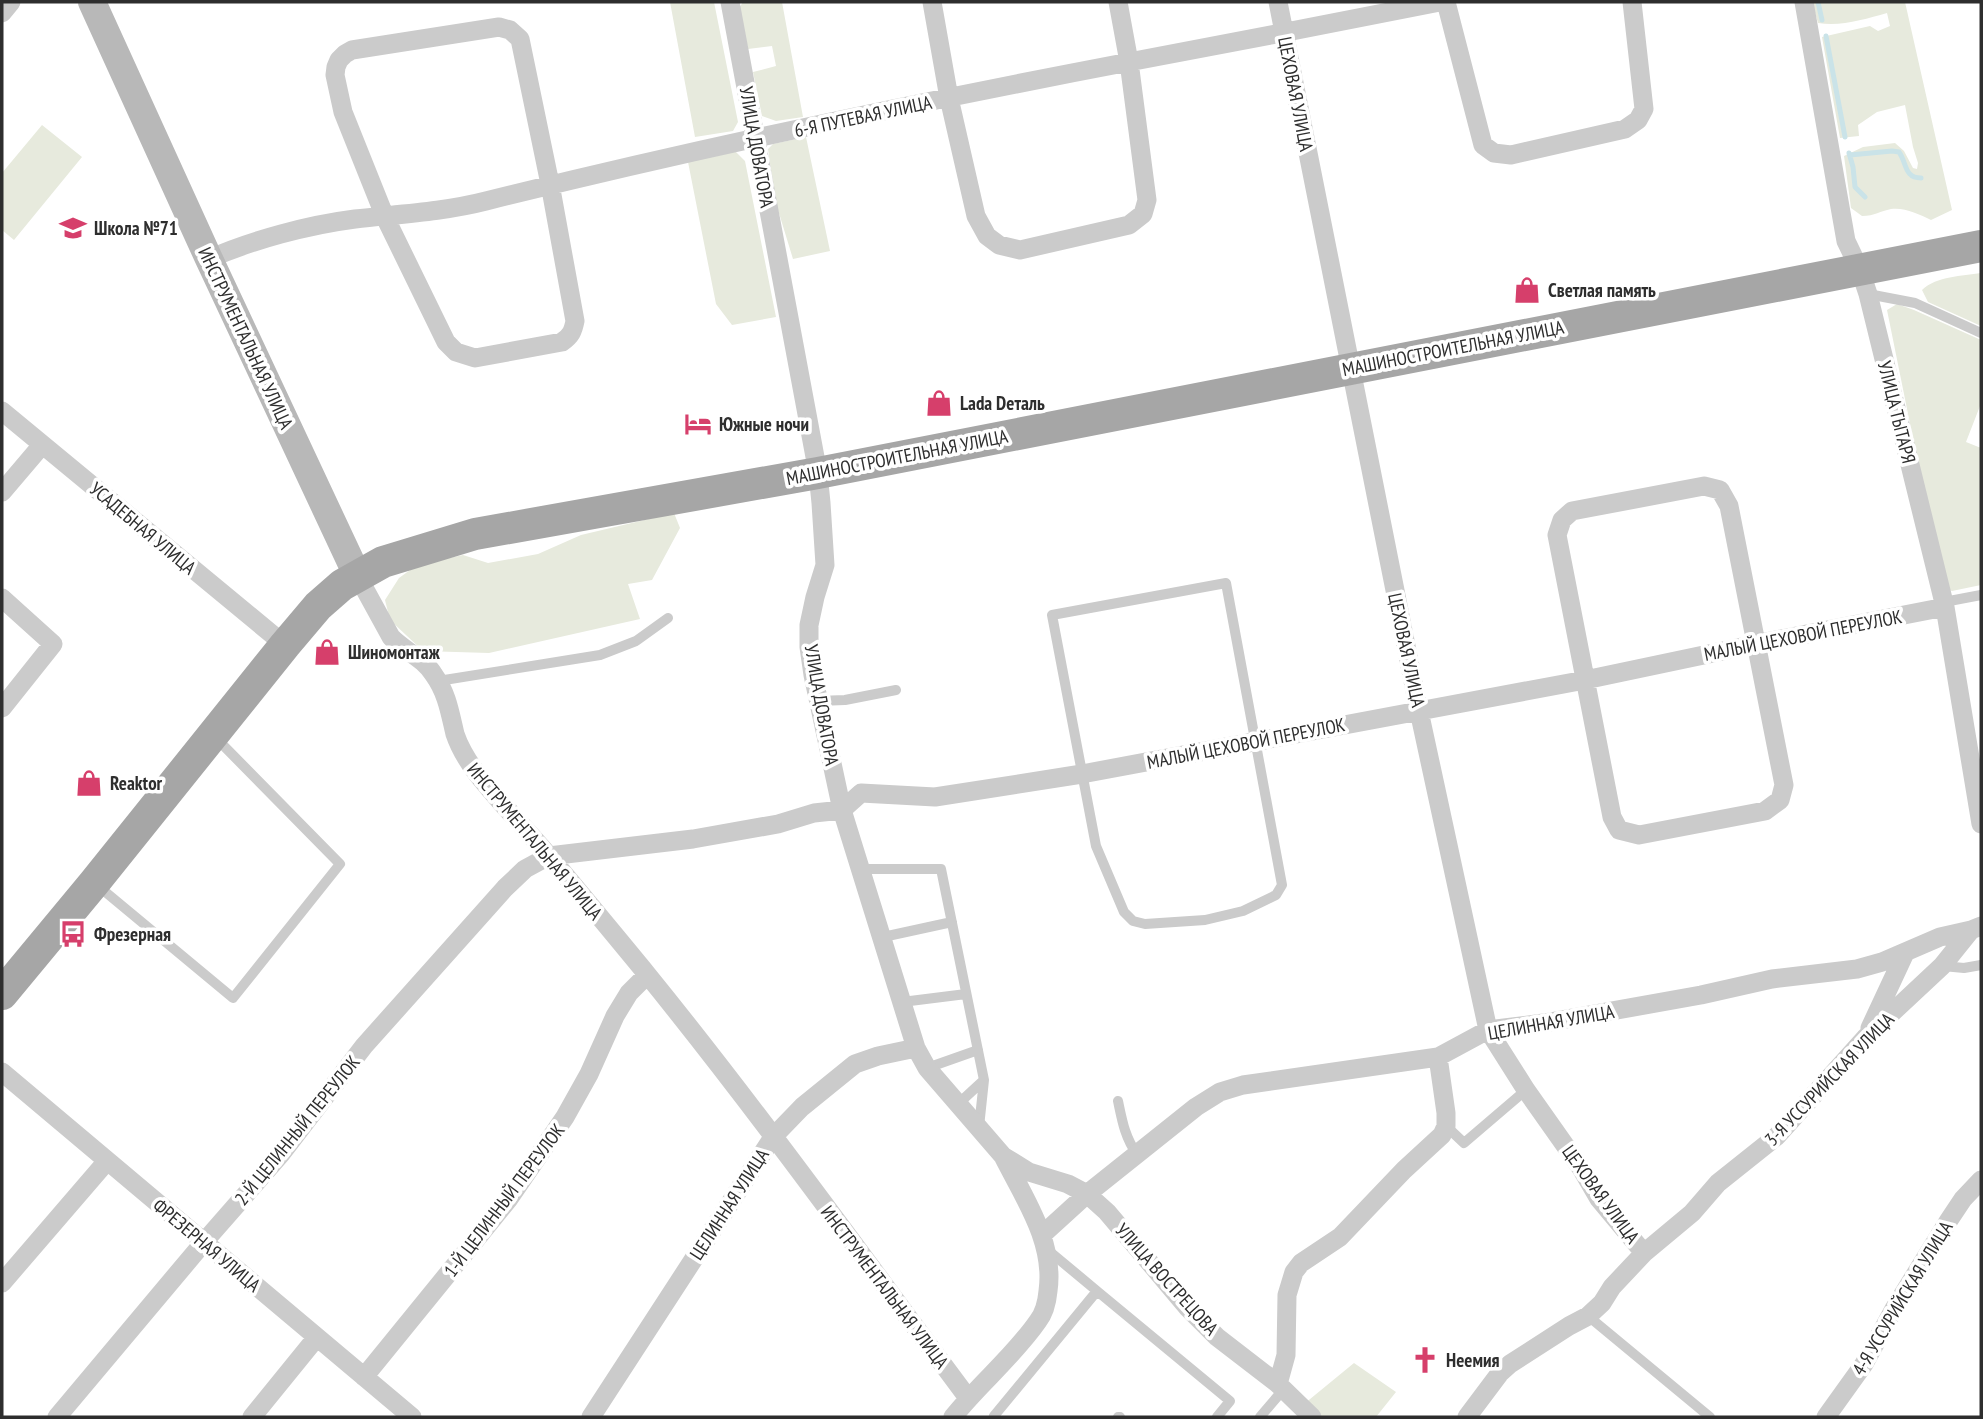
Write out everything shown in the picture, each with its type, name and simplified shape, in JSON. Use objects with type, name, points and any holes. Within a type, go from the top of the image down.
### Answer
[{"type":"main road","name":"МАШИНОСТРОИТЕЛЬНАЯ УЛИЦА","points":[[2,994],[318,606],[342,585],[383,562],[474,534],[818,473],[1350,368],[1864,282],[1981,246]]},
{"type":"street","points":[[2,13],[11,2]]},
{"type":"street","name":"ИНСТРУМЕНТАЛЬНАЯ УЛИЦА","points":[[92,2],[357,575],[391,637],[433,672],[447,701],[464,754],[479,776],[647,975],[968,1398]]},
{"type":"street","name":"УЛИЦА ДОВАТОРА","points":[[730,2],[818,473],[825,565],[809,625],[809,648],[817,701],[842,810],[916,1048],[927,1068],[1003,1156],[1029,1172],[1068,1184],[1087,1194]]},
{"type":"street","points":[[932,2],[949,98],[976,216],[987,236],[999,245],[1020,250],[1129,225],[1143,214],[1147,200],[1129,62],[1118,2]]},
{"type":"street","name":"ЦЕХОВАЯ УЛИЦА","points":[[1278,2],[1419,711],[1488,1030],[1599,1199],[1644,1253]]},
{"type":"street","name":"6-Я ПУТЕВАЯ УЛИЦА","points":[[209,259],[246,244],[352,219],[482,202],[755,138],[1440,2]]},
{"type":"street","points":[[1446,2],[1483,145],[1494,153],[1511,155],[1626,129],[1638,120],[1644,109],[1632,2]]},
{"type":"street","name":"УЛИЦА ТЫТАРЯ","points":[[1804,2],[1846,241],[1864,282],[1945,605],[1981,824]]},
{"type":"street","points":[[499,27],[510,30],[520,39],[550,184],[575,321],[574,330],[570,337],[562,342],[475,358],[456,352],[446,342],[385,216],[340,99],[336,67],[345,54],[352,50],[499,27]]},
{"type":"street","name":"УСАДЕБНАЯ УЛИЦА","points":[[2,411],[285,645]]},
{"type":"street","points":[[2,492],[42,445]]},
{"type":"street","points":[[1704,486],[1720,490],[1730,506],[1756,644],[1784,785],[1780,800],[1765,811],[1639,835],[1619,830],[1612,817],[1556,535],[1562,520],[1573,511],[1704,486]]},
{"type":"street","points":[[2,598],[53,644],[2,708]]},
{"type":"street","name":"МАЛЫЙ ЦЕХОВОЙ ПЕРЕУЛОК","points":[[549,856],[693,839],[778,824],[814,813],[842,810],[861,793],[935,797],[1082,774],[1585,680],[1945,605]]},
{"type":"street","name":"2-Й ЦЕЛИННЫЙ ПЕРЕУЛОК","points":[[57,1417],[281,1154],[364,1046],[505,888],[525,869],[549,856]]},
{"type":"street","name":"ЦЕЛИННАЯ УЛИЦА","points":[[1045,1242],[1087,1194],[1196,1107],[1220,1092],[1243,1085],[1438,1057],[1488,1030],[1544,1023],[1702,995],[1772,979],[1857,969],[1882,962],[1940,937],[1976,928]]},
{"type":"street","name":"3-Я УССУРИЙСКАЯ УЛИЦА","points":[[1467,1417],[1491,1383],[1510,1364],[1569,1325],[1588,1316],[1644,1253],[1692,1213],[1718,1183],[1777,1136],[1866,1038],[1942,966],[1976,928]]},
{"type":"street","points":[[1866,1038],[1905,953]]},
{"type":"street","name":"1-Й ЦЕЛИННЫЙ ПЕРЕУЛОК","points":[[364,1377],[508,1200],[565,1117],[629,993],[647,975]]},
{"type":"street","name":"ЦЕЛИННАЯ УЛИЦА","points":[[591,1417],[773,1138],[802,1107],[855,1064],[916,1048]]},
{"type":"street","points":[[1281,1387],[1286,1355],[1287,1295],[1294,1272],[1347,1230],[1404,1170],[1442,1135],[1446,1126],[1446,1113],[1438,1057]]},
{"type":"street","name":"ФРЕЗЕРНАЯ УЛИЦА","points":[[2,1072],[412,1417]]},
{"type":"street","points":[[953,1417],[1040,1319],[1046,1307],[1049,1281],[1045,1242],[1003,1156]]},
{"type":"street","points":[[2,1283],[107,1161]]},
{"type":"street","name":"4-Я УССУРИЙСКАЯ УЛИЦА","points":[[1826,1417],[1864,1364],[1894,1309],[1949,1220],[1963,1199],[1981,1180]]},
{"type":"street","name":"УЛИЦА ВОСТРЕЦОВА","points":[[1087,1194],[1107,1212],[1217,1337],[1281,1387],[1312,1417]]},
{"type":"street","points":[[252,1417],[317,1338]]},
{"type":"lane","points":[[1864,282],[1981,332]]},
{"type":"lane","points":[[1226,583],[1255,741],[1282,885],[1276,895],[1242,911],[1205,920],[1144,924],[1133,921],[1124,912],[1096,846],[1052,615],[1226,583]]},
{"type":"lane","points":[[1945,605],[1981,595]]},
{"type":"lane","points":[[438,681],[600,655],[636,641],[668,618]]},
{"type":"lane","points":[[817,701],[845,700],[896,690]]},
{"type":"lane","points":[[94,883],[233,998],[340,864],[212,734]]},
{"type":"lane","points":[[860,869],[941,869],[984,1080],[979,1128]]},
{"type":"lane","points":[[883,937],[951,922]]},
{"type":"lane","points":[[1942,966],[1964,968],[1981,965]]},
{"type":"lane","points":[[902,1002],[966,994]]},
{"type":"lane","points":[[927,1068],[978,1050]]},
{"type":"lane","points":[[958,1104],[984,1080]]},
{"type":"lane","points":[[1446,1126],[1464,1143],[1526,1090]]},
{"type":"lane","points":[[1118,1101],[1123,1127],[1137,1154]]},
{"type":"lane","points":[[1045,1242],[1097,1291],[1230,1401],[1217,1417]]},
{"type":"lane","points":[[995,1417],[1097,1291]]},
{"type":"lane","points":[[1588,1316],[1710,1417]]},
{"type":"lane","points":[[1260,1417],[1281,1387]]},
{"type":"shaded area","points":[[670,2],[714,2],[738,122],[733,131],[695,137]]},
{"type":"shaded area","points":[[743,2],[782,2],[803,117],[776,121],[762,116],[753,72],[776,66],[772,46],[748,49],[739,8]]},
{"type":"shaded area","points":[[1812,2],[1905,2],[1952,210],[1931,220],[1901,209],[1862,216],[1851,208],[1844,156],[1863,147],[1895,143],[1904,151],[1913,168],[1917,169],[1918,163],[1905,105],[1877,112],[1858,125],[1859,136],[1840,138],[1822,37],[1870,26],[1878,31],[1890,26],[1887,13],[1844,23],[1818,23]]},
{"type":"shaded area","points":[[42,125],[82,157],[14,240],[2,230],[2,173]]},
{"type":"shaded area","points":[[806,137],[830,251],[793,259],[775,200],[768,149],[773,144]]},
{"type":"shaded area","points":[[735,151],[745,161],[776,317],[732,325],[716,304],[688,162]]},
{"type":"shaded area","points":[[1981,273],[1981,326],[1928,302],[1922,290],[1942,279]]},
{"type":"shaded area","points":[[1897,304],[1981,340],[1981,406],[1966,442],[1981,448],[1981,585],[1952,591],[1946,589],[1887,310]]},
{"type":"shaded area","points":[[674,513],[680,528],[652,580],[628,584],[640,619],[489,653],[423,651],[390,620],[385,600],[399,578],[417,565],[463,555],[488,563],[538,554],[581,535]]},
{"type":"shaded area","points":[[1354,1363],[1396,1392],[1376,1417],[1321,1417],[1304,1404]]},
{"type":"waterway","points":[[1818,2],[1822,20]]},
{"type":"waterway","points":[[1826,36],[1845,137]]},
{"type":"waterway","points":[[1850,155],[1899,152],[1909,173],[1921,178]]},
{"type":"waterway","points":[[1849,153],[1855,187],[1865,197]]},
{"type":"place","name":"Школа №71","points":[[73,228]]},
{"type":"place","name":"Светлая память","points":[[1527,290]]},
{"type":"place","name":"Lada Dеталь","points":[[939,403]]},
{"type":"place","name":"Южные ночи","points":[[698,424]]},
{"type":"place","name":"Шиномонтаж","points":[[327,652]]},
{"type":"place","name":"Reaktor","points":[[89,783]]},
{"type":"place","name":"Фрезерная","points":[[73,934]]},
{"type":"place","name":"Неемия","points":[[1425,1360]]}]
